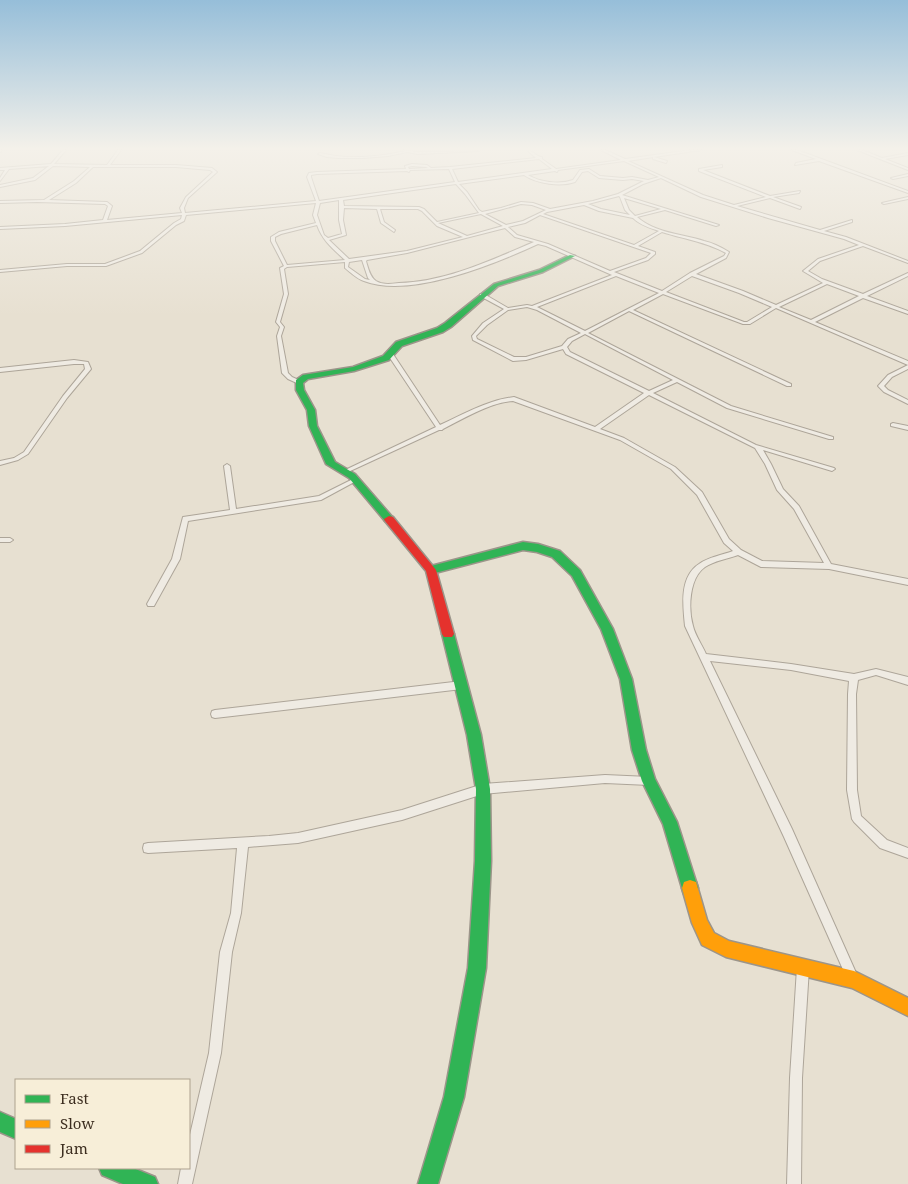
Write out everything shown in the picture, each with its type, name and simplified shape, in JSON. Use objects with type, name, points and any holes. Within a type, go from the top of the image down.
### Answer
[{"type":"street","points":[[104,222],[109,205]]},
{"type":"street","points":[[0,271],[57,266],[105,265],[141,252],[175,224],[183,220],[183,205]]},
{"type":"street","points":[[0,228],[104,222],[282,205]]},
{"type":"street","points":[[317,205],[315,215],[317,224],[326,240],[347,260]]},
{"type":"street","points":[[475,205],[481,213],[504,226],[516,236],[547,245],[614,274],[743,323],[748,323],[775,307],[828,282]]},
{"type":"street","points":[[435,223],[509,205]]},
{"type":"street","points":[[537,205],[549,210]]},
{"type":"street","points":[[299,382],[285,373],[280,336],[282,327],[278,322],[286,294],[282,268],[407,252],[530,220],[549,210],[577,205]]},
{"type":"street","points":[[587,205],[600,210],[634,217],[665,209]]},
{"type":"street","points":[[539,214],[654,253],[647,259],[614,274],[533,306],[507,309],[474,336],[475,340],[512,359],[519,360],[551,349],[564,347],[570,340],[662,293],[692,274],[726,257],[728,253],[705,243],[662,231],[645,224],[634,217],[625,205]]},
{"type":"street","points":[[653,205],[717,225]]},
{"type":"street","points":[[792,205],[800,208]]},
{"type":"street","points":[[732,206],[820,231],[908,262]]},
{"type":"street","points":[[326,240],[344,235],[342,207],[418,208],[423,210],[435,223],[466,237]]},
{"type":"street","points":[[378,207],[382,222],[394,231]]},
{"type":"street","points":[[820,231],[851,221]]},
{"type":"street","points":[[286,266],[273,241],[273,237],[280,233],[317,224]]},
{"type":"street","points":[[635,246],[662,231]]},
{"type":"street","points":[[347,260],[346,267],[350,272],[373,284],[431,282],[536,243]]},
{"type":"street","points":[[862,245],[828,256],[805,271],[808,274],[908,313]]},
{"type":"street","points":[[299,382],[306,377],[363,366],[391,355],[400,344],[440,330],[448,325],[496,285],[541,271],[572,256]]},
{"type":"street","points":[[366,258],[364,261],[370,278],[379,285]]},
{"type":"street","points":[[692,274],[908,363]]},
{"type":"street","points":[[810,322],[908,274]]},
{"type":"street","points":[[482,295],[507,309]]},
{"type":"street","points":[[533,306],[584,334],[634,357],[729,407],[831,438]]},
{"type":"street","points":[[630,310],[789,384]]},
{"type":"street","points":[[564,347],[568,353],[582,362],[758,448],[832,469]]},
{"type":"street","points":[[391,355],[440,429]]},
{"type":"street","points":[[0,370],[74,362],[86,363],[88,369],[65,397],[26,453],[16,459],[0,463]]},
{"type":"street","points":[[908,367],[890,376],[882,386],[886,391],[908,402]]},
{"type":"street","points":[[596,429],[647,394],[677,380]]},
{"type":"street","points":[[299,382],[300,390],[311,410],[313,426],[331,464],[346,471],[355,480],[431,570],[474,735],[483,789],[483,861],[477,968],[454,1097],[428,1184]]},
{"type":"street","points":[[346,471],[491,404],[502,400],[514,399],[622,439],[673,468],[700,494],[726,541],[738,552],[761,564],[829,566],[908,582]]},
{"type":"street","points":[[893,425],[908,428]]},
{"type":"street","points":[[758,448],[780,490],[798,508],[829,566]]},
{"type":"street","points":[[227,466],[233,511]]},
{"type":"street","points":[[151,604],[176,559],[185,519],[321,498],[355,480]]},
{"type":"street","points":[[0,540],[10,540]]},
{"type":"street","points":[[431,570],[522,546],[538,548],[556,554],[576,574],[607,628],[626,679],[639,750],[649,781],[670,822],[700,923],[708,939],[726,949],[854,980],[908,1007]]},
{"type":"street","points":[[738,552],[702,566],[695,571],[688,589],[687,610],[690,626],[788,833],[854,980]]},
{"type":"street","points":[[704,657],[791,667],[854,678],[876,672],[908,681]]},
{"type":"street","points":[[854,678],[852,694],[852,790],[857,819],[884,844],[908,853]]},
{"type":"street","points":[[215,714],[462,685]]},
{"type":"street","points":[[148,848],[298,838],[402,815],[483,789],[605,779],[649,781]]},
{"type":"street","points":[[190,1163],[215,1053],[226,952],[236,913],[243,842]]},
{"type":"street","points":[[794,1184],[796,1078],[803,968]]},
{"type":"street","points":[[0,1122],[15,1129]]},
{"type":"street","points":[[111,1169],[148,1184]]},
{"type":"street","points":[[185,1184],[189,1169]]},
{"type":"traffic: fast","points":[[389,519],[352,476],[331,464],[313,426],[311,410],[300,390],[299,382],[306,377],[354,369],[386,358],[399,344],[440,330],[448,325],[496,285],[541,271],[572,256]]},
{"type":"traffic: fast","points":[[431,570],[523,546],[538,548],[556,554],[576,573],[607,629],[626,679],[639,750],[649,781],[670,822],[690,888]]},
{"type":"traffic: fast","points":[[428,1184],[454,1097],[477,968],[483,861],[483,789],[474,735],[448,634]]},
{"type":"traffic: fast","points":[[0,1122],[15,1129]]},
{"type":"traffic: fast","points":[[111,1169],[148,1184]]},
{"type":"traffic: slow","points":[[690,888],[700,923],[708,939],[726,949],[854,980],[908,1007]]},
{"type":"traffic: jam","points":[[389,519],[431,570],[448,634]]}]
